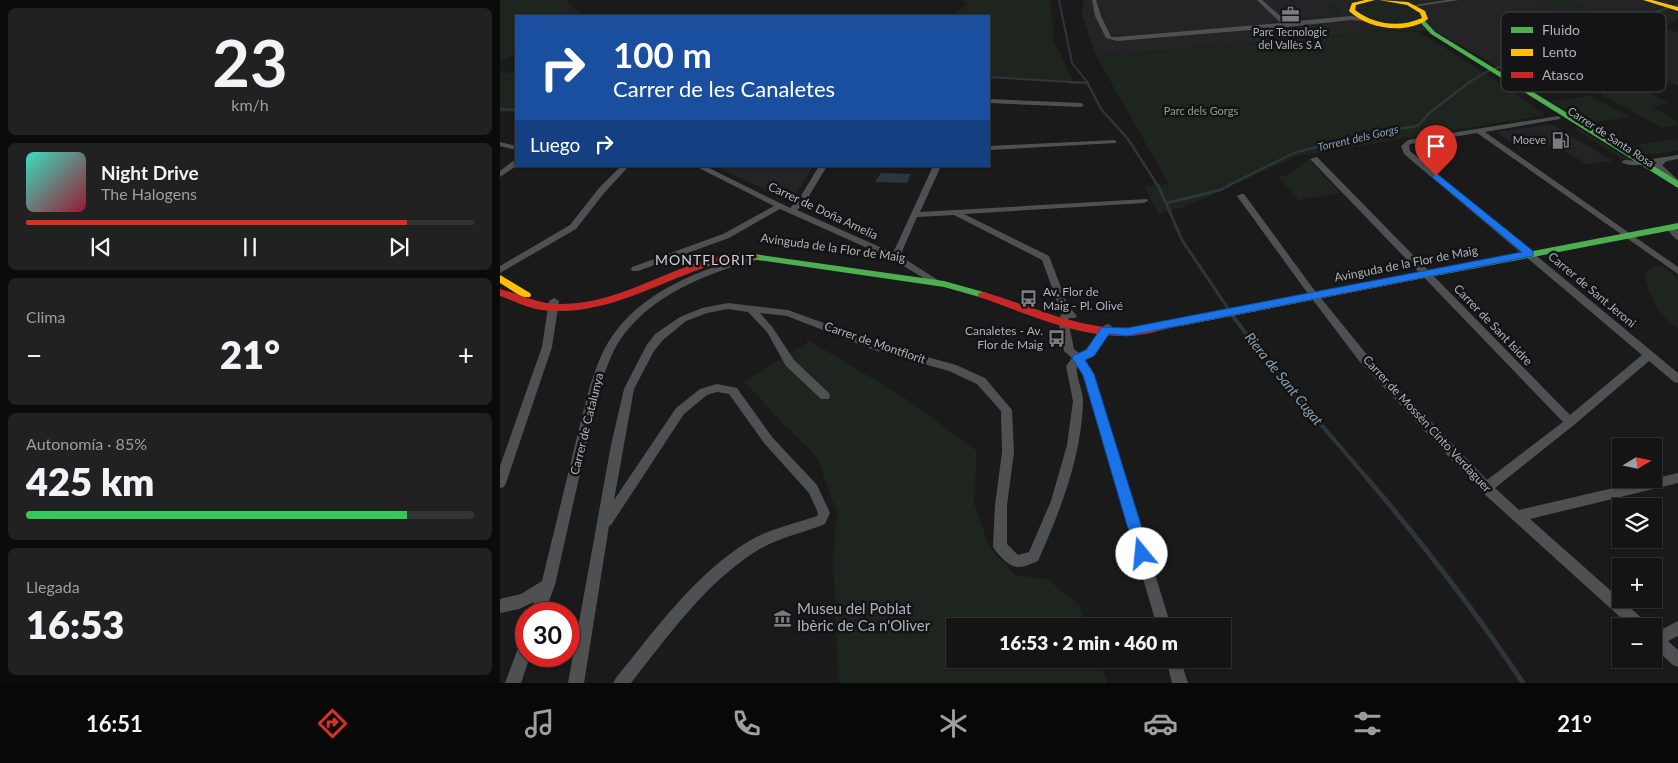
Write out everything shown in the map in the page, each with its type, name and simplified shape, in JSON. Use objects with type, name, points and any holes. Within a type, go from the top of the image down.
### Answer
[{"type":"street","points":[[1094,0],[1098,16],[1109,38],[1288,25],[1356,17],[1388,25],[1408,25],[1433,33],[1501,74]]},
{"type":"street","points":[[1259,0],[1288,25]]},
{"type":"street","points":[[1356,17],[1352,7],[1366,0]]},
{"type":"street","points":[[1382,0],[1418,12],[1433,33]]},
{"type":"street","points":[[1408,25],[1418,12],[1432,5],[1457,0]]},
{"type":"street","points":[[1646,0],[1673,7]]},
{"type":"street","name":"Carrer de Santa Rosa","points":[[1527,92],[1558,118],[1678,194]]},
{"type":"street","name":"Carrer de Santa Rosa","points":[[1530,92],[1564,116],[1678,184]]},
{"type":"street","points":[[990,101],[1081,105]]},
{"type":"street","name":"Carrer de Sant Jeroni","points":[[1558,118],[1408,142],[1405,146],[1407,152],[1678,379]]},
{"type":"street","points":[[1480,131],[1678,271]]},
{"type":"street","points":[[990,148],[1114,142]]},
{"type":"street","points":[[500,144],[515,148]]},
{"type":"street","points":[[1625,162],[1641,163],[1678,157]]},
{"type":"street","name":"Carrer de Sant Isidre","points":[[1314,159],[1570,422]]},
{"type":"street","points":[[1665,159],[1658,165],[1678,184]]},
{"type":"street","points":[[500,175],[515,164]]},
{"type":"street","points":[[500,270],[573,227],[602,190],[624,167]]},
{"type":"street","name":"Carrer de Doña Amelia","points":[[701,167],[791,211],[895,257],[935,282]]},
{"type":"street","points":[[791,211],[806,199],[814,176],[822,167]]},
{"type":"street","points":[[895,257],[937,167]]},
{"type":"street","name":"Carrer de Mossèn Cinto Verdaguer","points":[[1241,196],[1315,297],[1364,358],[1486,488],[1631,618]]},
{"type":"street","points":[[916,215],[1144,201]]},
{"type":"street","points":[[635,269],[726,236],[781,205]]},
{"type":"street","points":[[955,213],[1046,258],[1067,317],[1069,350],[1078,358],[1088,374],[1162,618]]},
{"type":"street","points":[[1674,227],[1678,238]]},
{"type":"street","name":"Avinguda de la Flor de Maig","points":[[500,278],[519,292],[569,310],[598,306],[623,299],[695,267],[721,258],[742,255],[935,282],[977,291],[1107,328],[1140,329],[1674,227]]},
{"type":"street","name":"Avinguda de la Flor de Maig","points":[[500,292],[522,302],[553,304],[581,302],[612,297],[689,264],[735,251],[762,251],[965,281],[1067,317]]},
{"type":"street","name":"Carrer de Catalunya","points":[[542,602],[548,585],[594,393],[603,363],[616,340],[628,324],[671,290],[725,265],[757,257]]},
{"type":"street","points":[[500,483],[547,347],[553,304]]},
{"type":"street","name":"Carrer de Montflorit","points":[[576,683],[624,406],[633,381],[650,349],[659,337],[683,319],[716,307],[750,308],[798,316],[878,347],[952,368],[981,381],[1006,410],[1008,452],[1000,505],[1000,547],[1016,562],[1033,557],[1057,502],[1073,444],[1078,401],[1071,366],[1078,358]]},
{"type":"street","points":[[750,308],[770,330],[790,363],[826,396]]},
{"type":"street","points":[[1078,358],[1090,353],[1107,328]]},
{"type":"street","points":[[1486,488],[1570,422],[1648,355]]},
{"type":"street","points":[[604,526],[680,411],[694,396],[716,388],[726,388],[733,391],[768,440],[813,489],[824,513],[821,520],[754,546],[725,568],[686,606],[621,683]]},
{"type":"street","points":[[1518,516],[1678,478]]},
{"type":"street","points":[[500,606],[510,606],[522,601],[535,595],[548,585]]},
{"type":"street","points":[[1662,636],[1678,628]]},
{"type":"street","points":[[1662,645],[1678,660]]},
{"type":"street","points":[[513,683],[518,667]]},
{"type":"street","points":[[1176,668],[1180,683]]},
{"type":"shaded area","name":"Parc Tecnologic del Vallès S A","points":[[1084,0],[1678,0],[1678,2],[1645,12],[1501,12],[1501,55],[1486,60],[1435,31],[1376,30],[1332,36],[1096,56],[1082,14]]},
{"type":"shaded area","points":[[1666,29],[1678,32],[1678,86],[1666,80]]},
{"type":"shaded area","name":"Moeve","points":[[1551,124],[1613,161],[1586,164],[1556,146],[1514,145],[1496,132]]},
{"type":"shaded area","points":[[717,167],[812,167],[795,197],[779,196]]},
{"type":"shaded area","points":[[881,173],[911,174],[907,183],[875,182]]},
{"type":"green space","points":[[500,0],[568,0],[569,5],[584,15],[515,15],[515,54],[500,62]]},
{"type":"green space","points":[[963,0],[1050,0],[1054,41],[1074,82],[990,78],[990,15],[954,15],[967,4]]},
{"type":"green space","points":[[1543,0],[1566,0],[1600,12],[1566,12],[1537,2]]},
{"type":"green space","points":[[1372,2],[1405,6],[1411,8],[1419,17],[1407,23],[1388,23],[1368,18],[1356,10],[1358,6]]},
{"type":"green space","points":[[1678,2],[1678,18],[1666,26],[1666,12],[1645,12]]},
{"type":"green space","points":[[1272,4],[1276,4],[1294,19],[1331,15],[1327,4],[1337,6],[1342,16],[1292,21]]},
{"type":"green space","points":[[1501,21],[1501,28],[1497,25],[1498,22]]},
{"type":"green space","name":"Parc dels Gorgs","points":[[1376,30],[1419,32],[1501,84],[1501,92],[1513,92],[1545,115],[1298,156],[1182,208],[1158,214],[1144,186],[1169,184],[1096,56],[1332,36]]},
{"type":"green space","points":[[1501,55],[1501,70],[1486,60]]},
{"type":"green space","points":[[515,72],[515,111],[500,113],[500,73]]},
{"type":"green space","points":[[1597,92],[1648,92],[1669,103],[1652,106],[1678,122],[1678,125],[1662,128]]},
{"type":"green space","points":[[1591,96],[1630,117],[1588,123],[1550,101]]},
{"type":"green space","points":[[1573,128],[1579,128],[1633,162],[1620,158]]},
{"type":"green space","points":[[1675,139],[1678,141],[1678,150],[1657,154],[1639,153],[1625,147]]},
{"type":"green space","points":[[1309,159],[1340,193],[1298,200],[1279,177],[1289,175]]},
{"type":"green space","points":[[1660,265],[1678,278],[1678,328],[1671,324],[1660,312],[1652,298],[1645,276],[1650,268]]},
{"type":"green space","points":[[810,341],[905,398],[977,451],[974,503],[989,547],[1015,575],[1047,579],[1079,605],[1084,618],[946,618],[946,668],[1102,668],[1108,683],[839,683],[833,560],[837,513],[817,457],[743,382]]},
{"type":"waterway","name":"Riera de Sant Cugat","points":[[1059,0],[1072,63],[1088,83]]},
{"type":"waterway","name":"Torrent dels Gorgs","points":[[1655,12],[1678,5]]},
{"type":"waterway","name":"Torrent dels Gorgs","points":[[1468,83],[1488,71],[1501,66]]},
{"type":"waterway","points":[[990,77],[1088,83]]},
{"type":"waterway","points":[[1068,82],[1088,83]]},
{"type":"waterway","name":"Torrent dels Gorgs","points":[[1227,186],[1294,153],[1370,133],[1418,126],[1429,113],[1470,82]]},
{"type":"waterway","name":"Riera de Sant Cugat","points":[[1088,83],[1101,109],[1128,139],[1158,186]]},
{"type":"waterway","points":[[500,109],[515,110]]},
{"type":"waterway","name":"Riera de Sant Cugat","points":[[1158,185],[1182,240],[1233,316]]},
{"type":"waterway","name":"Torrent dels Gorgs","points":[[1167,203],[1220,190],[1230,185]]},
{"type":"waterway","name":"Riera de Sant Cugat","points":[[1232,315],[1268,363],[1368,479]]},
{"type":"waterway","name":"Riera de Sant Cugat","points":[[1367,478],[1448,578],[1523,683]]},
{"type":"traffic: fast","points":[[1422,21],[1433,33],[1501,75]]},
{"type":"traffic: fast","points":[[1528,92],[1678,185]]},
{"type":"traffic: fast","points":[[1440,272],[1678,226]]},
{"type":"traffic: fast","points":[[754,257],[944,284],[983,295]]},
{"type":"traffic: slow","points":[[1372,0],[1354,4],[1352,11],[1368,21],[1387,26],[1407,25],[1425,19],[1423,12],[1408,4],[1382,0]]},
{"type":"traffic: slow","points":[[1646,0],[1678,9]]},
{"type":"traffic: slow","points":[[1180,322],[1440,272]]},
{"type":"traffic: slow","points":[[500,278],[526,295]]},
{"type":"traffic: jam","points":[[500,292],[536,305],[557,308],[578,307],[598,304],[617,298],[716,261],[739,256],[754,257]]},
{"type":"traffic: jam","points":[[983,295],[1055,319],[1094,329],[1128,332],[1180,322]]},
{"type":"place","name":"Parc Tecnologic del Vallès S A","points":[[1290,14]]},
{"type":"place","name":"Moeve","points":[[1560,140]]},
{"type":"place","name":"Av. Flor de Maig - Pl. Olivé","points":[[1029,299]]},
{"type":"place","name":"Canaletes - Av. Flor de Maig","points":[[1057,338]]},
{"type":"place","name":"Museu del Poblat Ibèric de Ca n'Oliver","points":[[783,618]]},
{"type":"district","name":"MONTFLORIT","points":[[705,260]]},
{"type":"route","points":[[1142,554],[1088,374],[1078,358],[1090,353],[1106,330],[1127,332],[1530,254],[1436,176]]}]
